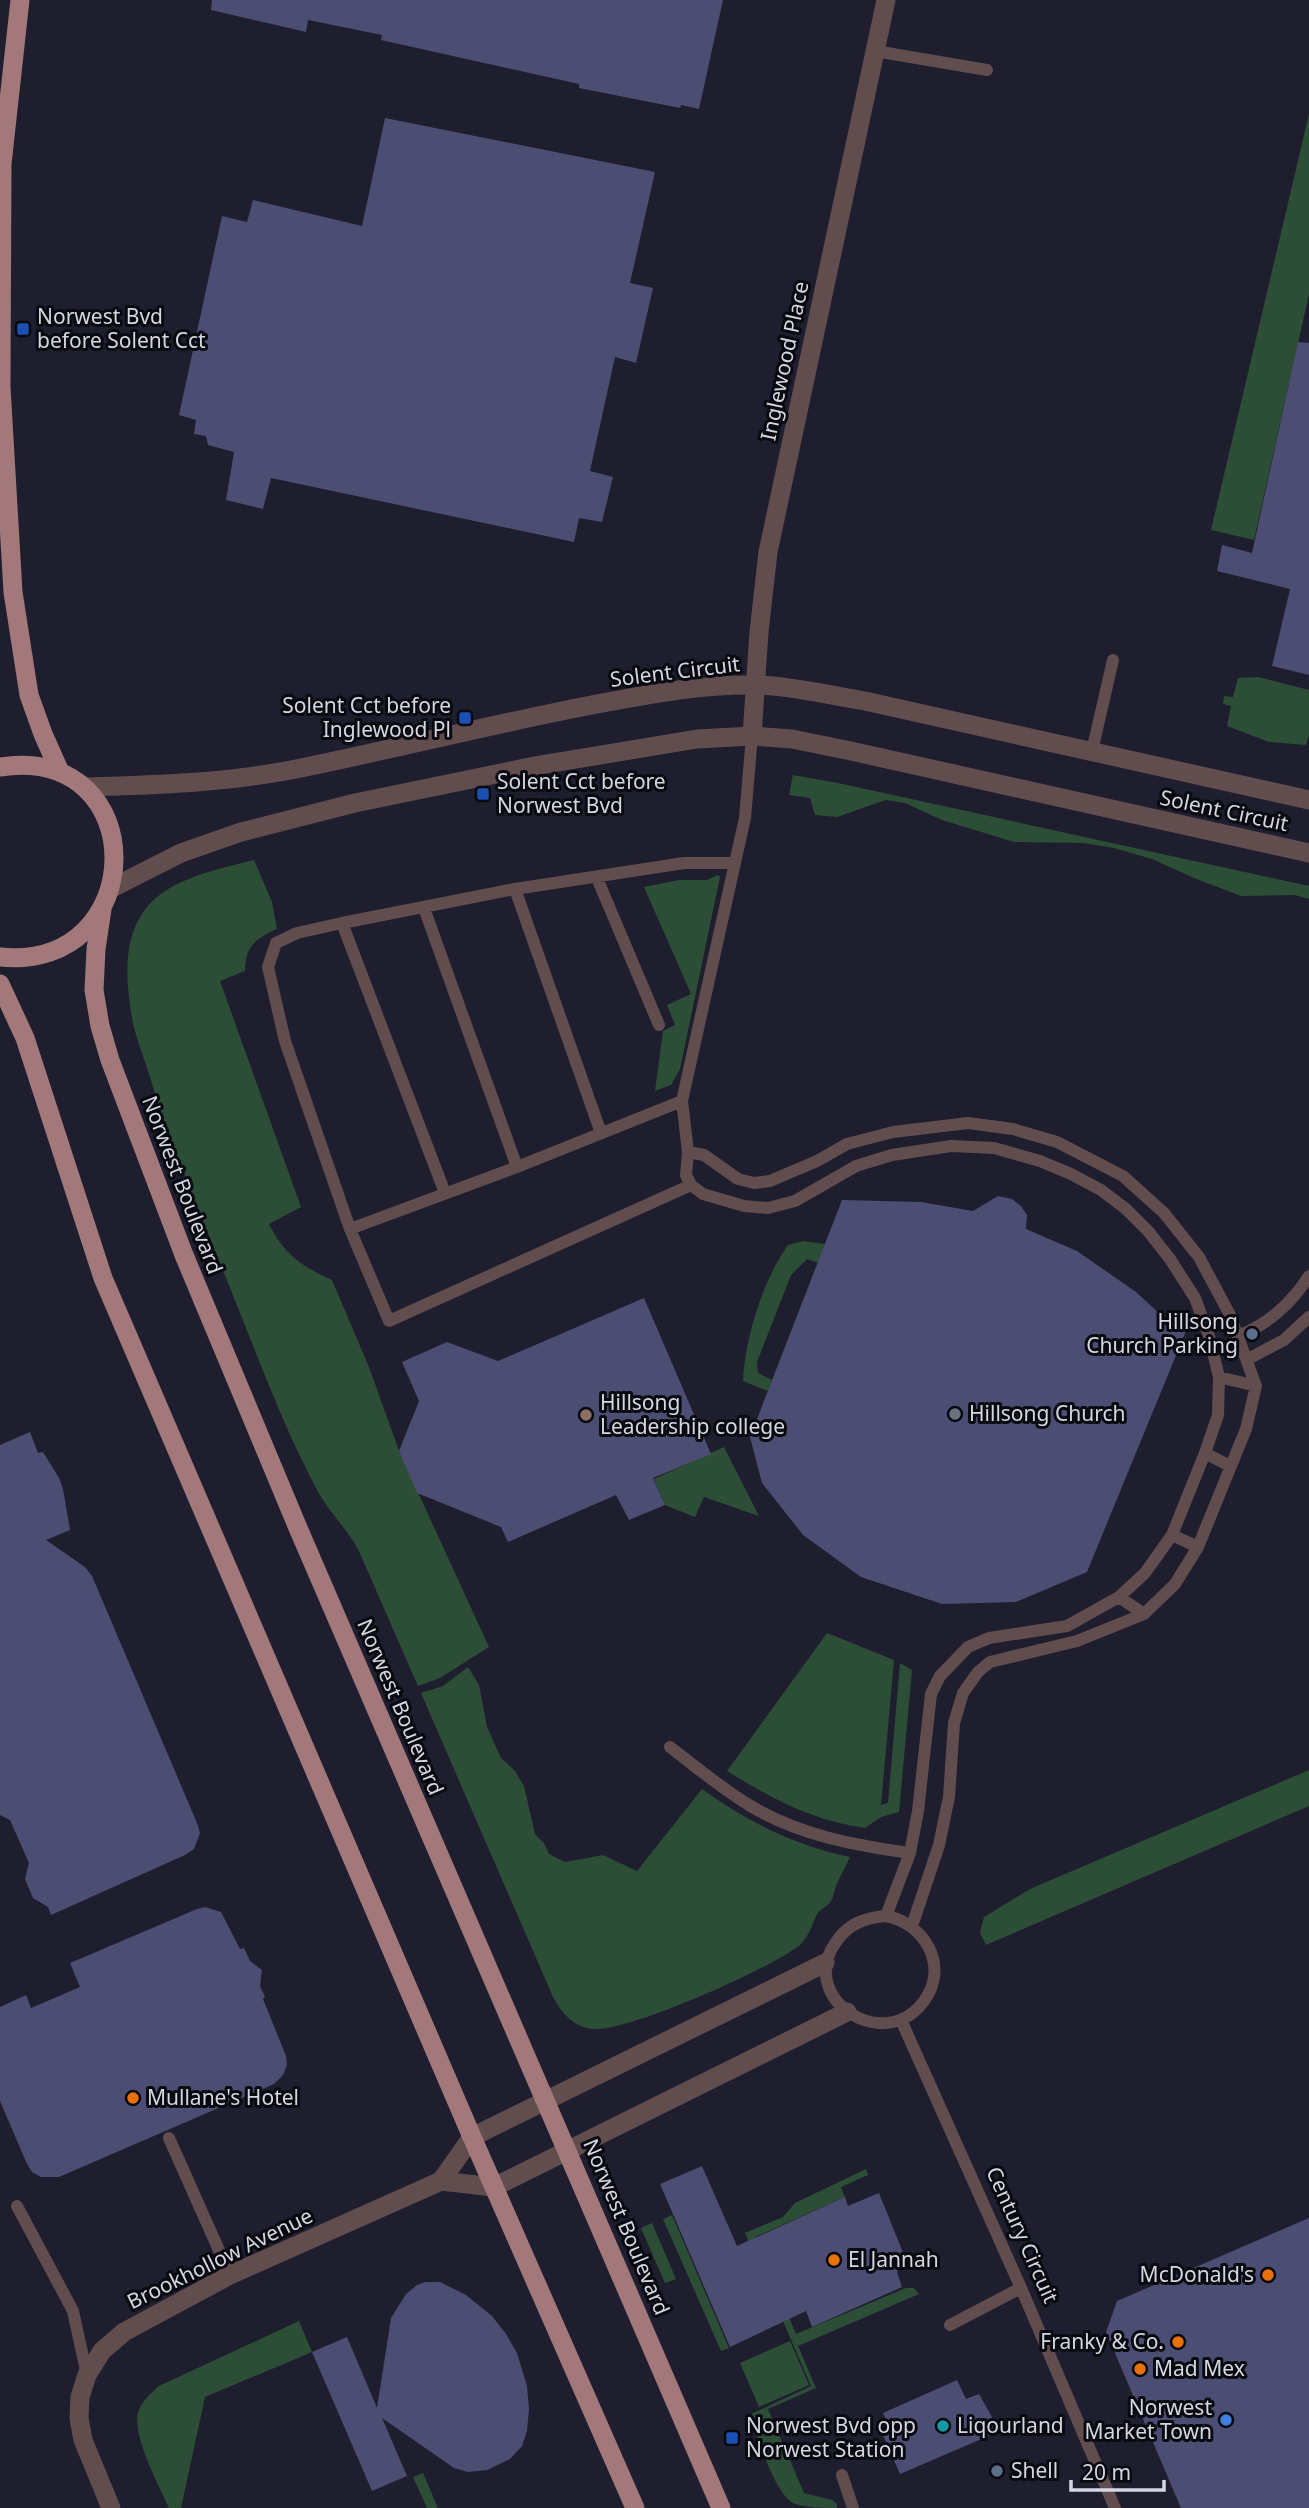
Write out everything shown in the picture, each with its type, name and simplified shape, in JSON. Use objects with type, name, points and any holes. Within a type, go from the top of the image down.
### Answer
[{"type":"main road","points":[[20,0],[2,164],[1,387],[15,604],[29,695],[60,772]]},
{"type":"main road","points":[[0,767],[39,766],[60,772],[85,787],[101,808],[113,832],[114,862],[110,889],[102,909],[81,935],[52,953],[35,957],[0,957]]},
{"type":"main road","name":"Norwest Boulevard","points":[[102,909],[94,990],[110,1060],[184,1255],[293,1516],[721,2508]]},
{"type":"main road","points":[[0,984],[25,1038],[103,1278],[472,2137],[635,2508]]},
{"type":"street","name":"Inglewood Place","points":[[752,736],[768,552],[886,0]]},
{"type":"street","name":"Solent Circuit","points":[[85,787],[234,779],[294,769],[656,693],[757,685],[865,701],[1309,800]]},
{"type":"street","name":"Solent Circuit","points":[[110,889],[181,853],[307,814],[553,763],[697,738],[752,736],[792,739],[850,751],[1309,853]]},
{"type":"street","points":[[825,1963],[472,2137],[441,2181],[494,2187],[847,2012]]},
{"type":"street","name":"Brookhollow Avenue","points":[[111,2508],[90,2460],[79,2418],[80,2397],[87,2375],[102,2351],[124,2332],[230,2275],[441,2181]]},
{"type":"lane","points":[[875,51],[987,70]]},
{"type":"lane","points":[[1092,751],[1113,660]]},
{"type":"lane","points":[[752,736],[745,818],[682,1101],[688,1152],[686,1175],[691,1185],[703,1194],[744,1206],[768,1208],[795,1201],[856,1166],[892,1155],[951,1146],[994,1147],[1040,1161],[1101,1190],[1126,1209],[1148,1231],[1195,1298],[1209,1336],[1219,1377],[1218,1415],[1205,1453],[1172,1535],[1145,1573],[1119,1597],[1068,1626],[989,1638],[968,1647],[940,1676],[931,1695],[918,1811],[909,1853],[886,1916]]},
{"type":"lane","points":[[691,1185],[389,1321],[350,1229],[285,1041],[268,967],[276,943],[297,933],[515,889],[684,863],[735,863]]},
{"type":"lane","points":[[597,878],[659,1025]]},
{"type":"lane","points":[[515,889],[601,1133]]},
{"type":"lane","points":[[424,908],[517,1167]]},
{"type":"lane","points":[[342,923],[445,1193]]},
{"type":"lane","points":[[350,1229],[517,1167],[682,1101]]},
{"type":"lane","points":[[688,1152],[704,1155],[738,1179],[754,1183],[770,1181],[817,1161],[847,1144],[893,1132],[968,1123],[1013,1129],[1057,1142],[1123,1176],[1164,1213],[1199,1257],[1230,1315],[1256,1386],[1246,1429],[1198,1547],[1175,1584],[1144,1614],[1077,1641],[990,1662],[978,1672],[963,1693],[954,1723],[949,1797],[942,1833],[912,1926]]},
{"type":"lane","points":[[1238,1336],[1252,1330],[1285,1307],[1309,1276]]},
{"type":"lane","points":[[1248,1359],[1284,1340],[1309,1317]]},
{"type":"lane","points":[[1219,1377],[1256,1386]]},
{"type":"lane","points":[[1205,1453],[1230,1466]]},
{"type":"lane","points":[[1172,1535],[1198,1547]]},
{"type":"lane","points":[[1119,1597],[1144,1614]]},
{"type":"lane","points":[[1068,1626],[1077,1641]]},
{"type":"lane","points":[[670,1746],[740,1799],[780,1822],[814,1835],[909,1853]]},
{"type":"lane","points":[[886,1916],[904,1921],[924,1938],[932,1952],[934,1981],[926,2000],[915,2012],[901,2020],[883,2024],[866,2022],[847,2012],[837,2002],[829,1987],[825,1963],[831,1948],[852,1924],[868,1918],[886,1916]]},
{"type":"lane","name":"Century Circuit","points":[[901,2020],[1021,2288],[1115,2508]]},
{"type":"lane","points":[[169,2138],[230,2275]]},
{"type":"lane","points":[[17,2206],[73,2311],[87,2375]]},
{"type":"lane","points":[[950,2325],[1021,2288]]},
{"type":"lane","points":[[842,2475],[853,2508]]},
{"type":"green space","points":[[1309,114],[1309,294],[1254,540],[1211,530]]},
{"type":"green space","points":[[1258,677],[1309,690],[1309,735],[1306,745],[1269,742],[1227,726],[1231,706],[1223,704],[1224,696],[1233,697],[1238,678]]},
{"type":"green space","points":[[793,775],[1309,886],[1309,899],[1295,895],[1241,896],[1152,859],[1114,848],[1083,843],[1014,842],[942,820],[905,803],[886,800],[837,817],[815,815],[810,798],[789,795]]},
{"type":"green space","points":[[254,860],[272,902],[277,929],[253,944],[247,956],[245,971],[220,981],[301,1207],[269,1224],[294,1258],[332,1280],[369,1367],[399,1451],[489,1647],[440,1678],[418,1686],[358,1549],[320,1496],[278,1407],[174,1148],[133,1023],[128,957],[134,931],[148,906],[160,895],[189,879]]},
{"type":"green space","points":[[718,875],[720,877],[680,1069],[671,1085],[655,1091],[663,1031],[675,1025],[667,1005],[691,994],[644,887],[679,880],[707,880]]},
{"type":"green space","points":[[803,1241],[825,1244],[818,1263],[807,1259],[791,1275],[757,1362],[758,1373],[772,1380],[768,1391],[743,1381],[747,1347],[763,1292],[779,1259],[788,1245]]},
{"type":"green space","points":[[724,1447],[759,1516],[704,1497],[695,1517],[665,1505],[654,1479]]},
{"type":"green space","points":[[827,1633],[894,1660],[881,1805],[888,1803],[900,1663],[912,1670],[899,1812],[881,1817],[865,1828],[827,1820],[793,1807],[727,1771]]},
{"type":"green space","points":[[468,1667],[479,1685],[487,1727],[501,1758],[515,1771],[524,1786],[535,1834],[544,1843],[549,1854],[565,1862],[603,1855],[637,1871],[702,1789],[773,1831],[810,1846],[850,1857],[832,1899],[817,1914],[801,1944],[762,1968],[700,1997],[636,2021],[593,2029],[569,2018],[553,1997],[421,1693],[443,1686]]},
{"type":"green space","points":[[1309,1770],[1309,1806],[986,1945],[980,1933],[984,1917],[1030,1889]]},
{"type":"green space","points":[[866,2169],[868,2175],[841,2187],[845,2197],[755,2237],[796,2334],[906,2288],[914,2288],[919,2294],[798,2346],[816,2388],[768,2409],[804,2493],[832,2500],[837,2504],[837,2508],[803,2506],[793,2503],[779,2487],[749,2415],[811,2386],[745,2233],[783,2217],[795,2203]]},
{"type":"green space","points":[[672,2215],[729,2348],[721,2351],[663,2219]]},
{"type":"green space","points":[[652,2223],[676,2279],[665,2283],[641,2228]]},
{"type":"green space","points":[[299,2321],[312,2352],[205,2397],[181,2508],[169,2508],[139,2434],[138,2412],[144,2401],[159,2386]]},
{"type":"green space","points":[[790,2341],[809,2385],[759,2407],[740,2363]]},
{"type":"green space","points":[[423,2473],[438,2508],[427,2508],[413,2477]]},
{"type":"building","points":[[212,0],[723,0],[699,109],[681,105],[680,108],[579,88],[579,84],[381,40],[382,35],[308,20],[306,32],[211,10]]},
{"type":"building","points":[[385,118],[655,172],[630,283],[653,288],[636,363],[615,357],[590,471],[613,477],[602,522],[579,518],[574,542],[271,478],[263,509],[226,500],[234,452],[208,445],[206,436],[194,434],[196,420],[179,415],[222,216],[247,222],[253,200],[362,226]]},
{"type":"building","points":[[1298,342],[1309,343],[1309,675],[1272,666],[1290,589],[1217,571],[1222,545],[1252,553]]},
{"type":"building","name":"Hillsong Church","points":[[998,1196],[1012,1199],[1021,1206],[1027,1215],[1026,1229],[1077,1251],[1136,1292],[1174,1327],[1186,1331],[1087,1572],[1016,1602],[942,1604],[861,1577],[803,1535],[762,1483],[750,1437],[842,1200],[921,1202],[973,1211]]},
{"type":"building","points":[[644,1298],[711,1454],[653,1478],[665,1505],[629,1520],[616,1495],[508,1542],[501,1527],[417,1493],[399,1451],[419,1401],[402,1362],[447,1342],[498,1361]]},
{"type":"building","points":[[30,1432],[38,1453],[43,1452],[59,1478],[70,1530],[46,1540],[85,1567],[92,1576],[200,1833],[194,1849],[185,1855],[51,1915],[48,1907],[33,1898],[25,1879],[29,1863],[10,1820],[0,1815],[0,1445]]},
{"type":"building","points":[[205,1907],[221,1912],[240,1949],[244,1948],[250,1961],[262,1970],[260,1986],[265,1997],[263,1999],[286,2056],[287,2065],[283,2075],[274,2084],[59,2177],[41,2177],[32,2172],[0,2101],[0,2007],[26,1995],[31,2008],[80,1987],[70,1963]]},
{"type":"building","points":[[702,2166],[737,2246],[845,2197],[848,2206],[879,2193],[904,2255],[897,2272],[902,2287],[812,2327],[806,2311],[730,2347],[660,2184]]},
{"type":"building","name":"Norwest Market Town","points":[[1309,2218],[1309,2508],[1181,2508],[1106,2332],[1117,2301]]},
{"type":"building","points":[[425,2282],[440,2282],[466,2295],[492,2316],[506,2334],[517,2353],[527,2386],[527,2431],[522,2446],[510,2459],[487,2470],[468,2472],[454,2468],[382,2418],[407,2476],[372,2491],[312,2352],[347,2337],[377,2408],[391,2318],[406,2294]]},
{"type":"building","name":"Liqourland","points":[[957,2380],[966,2399],[979,2394],[1000,2431],[900,2474],[883,2435],[891,2431],[883,2413]]},
{"type":"place","name":"Norwest Bvd before Solent Cct","points":[[23,329]]},
{"type":"place","name":"Solent Cct before Inglewood Pl","points":[[465,718]]},
{"type":"place","name":"Solent Cct before Norwest Bvd","points":[[483,794]]},
{"type":"place","name":"Hillsong Church Parking","points":[[1252,1334]]},
{"type":"place","name":"Hillsong Church","points":[[955,1414]]},
{"type":"place","name":"Hillsong Leadership college","points":[[586,1415]]},
{"type":"place","name":"Mullane's Hotel","points":[[133,2098]]},
{"type":"place","name":"El Jannah","points":[[834,2260]]},
{"type":"place","name":"McDonald's","points":[[1268,2275]]},
{"type":"place","name":"Franky & Co.","points":[[1178,2342]]},
{"type":"place","name":"Mad Mex","points":[[1140,2369]]},
{"type":"place","name":"Norwest Market Town","points":[[1226,2420]]},
{"type":"place","name":"Liqourland","points":[[943,2426]]},
{"type":"place","name":"Norwest Bvd opp Norwest Station","points":[[732,2438]]},
{"type":"place","name":"Shell","points":[[997,2471]]}]
